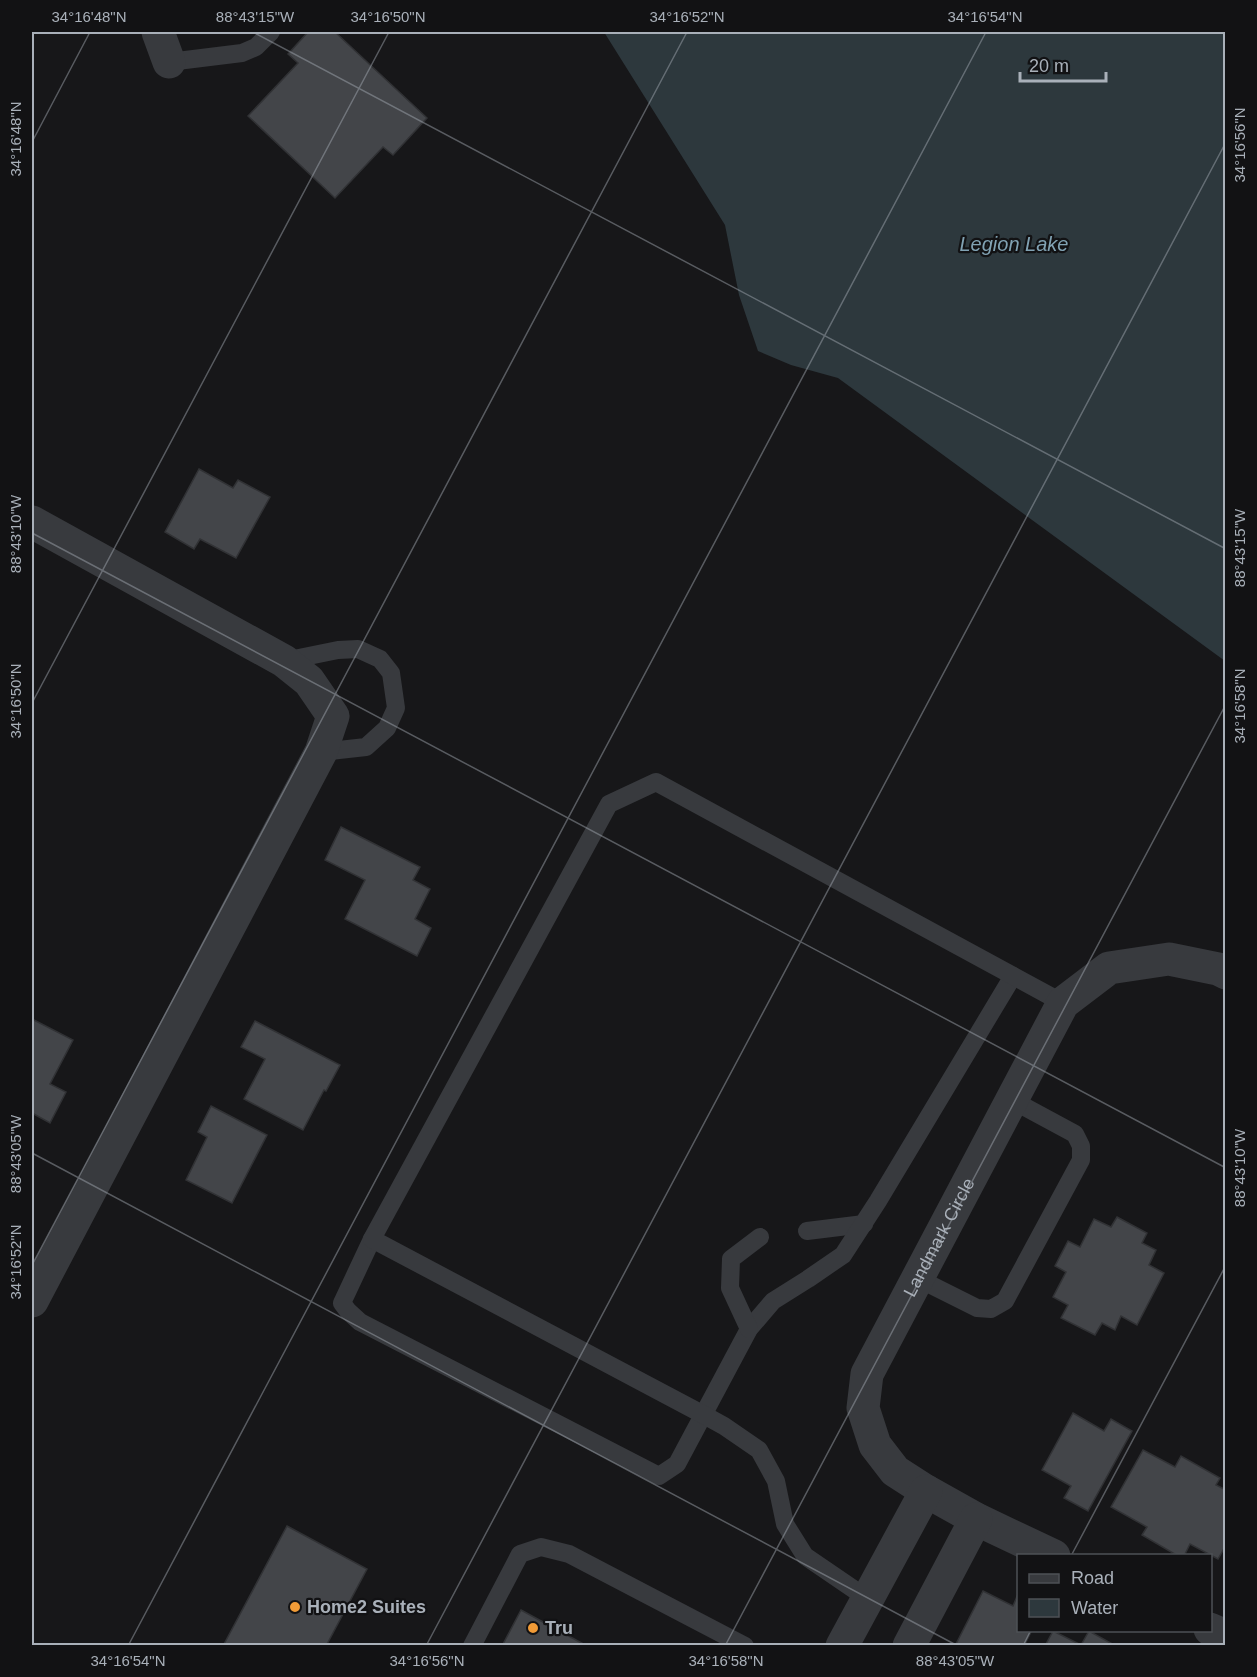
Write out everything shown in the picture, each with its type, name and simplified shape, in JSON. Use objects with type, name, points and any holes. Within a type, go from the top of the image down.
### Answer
[{"type":"street","points":[[158,32],[169,62]]},
{"type":"street","points":[[32,522],[284,661],[309,681],[333,716],[321,752],[32,1301]]},
{"type":"street","name":"Landmark Circle","points":[[1050,1554],[976,1519],[895,1471],[875,1445],[862,1408],[867,1374],[1064,1003],[1109,968],[1169,959],[1218,969],[1226,973]]},
{"type":"street","points":[[842,1646],[926,1491]]},
{"type":"street","points":[[909,1646],[976,1519]]},
{"type":"street","points":[[1212,1630],[1226,1636]]},
{"type":"lane","points":[[169,62],[242,53],[256,47],[271,32]]},
{"type":"lane","points":[[284,661],[338,650],[357,649],[380,659],[391,673],[396,708],[387,728],[366,747],[321,752]]},
{"type":"lane","points":[[1013,976],[864,1224],[843,1255],[773,1301],[749,1329],[677,1464],[659,1476],[360,1322],[342,1303],[372,1239],[609,804],[656,782],[1064,1003]]},
{"type":"lane","points":[[917,1278],[977,1308],[991,1309],[1005,1301],[1081,1160],[1081,1146],[1075,1134],[1012,1100]]},
{"type":"lane","points":[[807,1231],[864,1224]]},
{"type":"lane","points":[[749,1329],[730,1288],[731,1259],[760,1237]]},
{"type":"lane","points":[[372,1239],[704,1415],[759,1450],[776,1481],[784,1524],[805,1556],[868,1599]]},
{"type":"lane","points":[[472,1646],[520,1554],[541,1547],[569,1554],[745,1646]]},
{"type":"water","name":"Legion Lake","points":[[604,32],[1225,32],[1225,661],[838,378],[791,365],[758,351],[739,295],[725,225]]},
{"type":"building","points":[[308,32],[335,32],[427,118],[393,155],[383,147],[335,198],[248,116],[298,63],[288,54]]},
{"type":"building","points":[[199,469],[233,488],[238,480],[270,497],[236,558],[200,539],[194,549],[165,532]]},
{"type":"building","points":[[341,827],[420,867],[413,880],[430,889],[415,919],[431,928],[417,956],[345,919],[365,880],[325,860]]},
{"type":"building","points":[[32,1019],[73,1040],[50,1084],[66,1092],[50,1123],[32,1113]]},
{"type":"building","points":[[255,1021],[340,1065],[303,1130],[244,1099],[265,1059],[241,1047]]},
{"type":"building","points":[[211,1106],[267,1135],[232,1203],[186,1180],[207,1137],[198,1132]]},
{"type":"building","points":[[1117,1217],[1147,1233],[1142,1243],[1156,1250],[1149,1265],[1164,1273],[1137,1325],[1121,1316],[1115,1330],[1102,1323],[1095,1335],[1061,1318],[1068,1305],[1053,1297],[1066,1272],[1055,1266],[1068,1241],[1080,1247],[1094,1219],[1111,1227]]},
{"type":"building","points":[[1073,1413],[1104,1431],[1111,1419],[1132,1431],[1088,1511],[1064,1498],[1071,1486],[1042,1470]]},
{"type":"building","points":[[1143,1450],[1175,1467],[1181,1456],[1220,1478],[1216,1485],[1226,1490],[1226,1545],[1218,1559],[1190,1544],[1185,1554],[1175,1554],[1142,1535],[1147,1527],[1111,1507]]},
{"type":"building","name":"Home2 Suites","points":[[287,1526],[367,1569],[326,1646],[223,1646]]},
{"type":"building","points":[[983,1591],[1013,1606],[1017,1596],[1017,1632],[1031,1632],[1024,1646],[955,1646]]},
{"type":"building","name":"Tru","points":[[521,1610],[587,1646],[502,1646]]},
{"type":"building","points":[[1052,1632],[1081,1645],[1088,1632],[1091,1632],[1116,1646],[1045,1646]]},
{"type":"place","name":"Home2 Suites","points":[[295,1607]]},
{"type":"place","name":"Tru","points":[[533,1628]]}]
